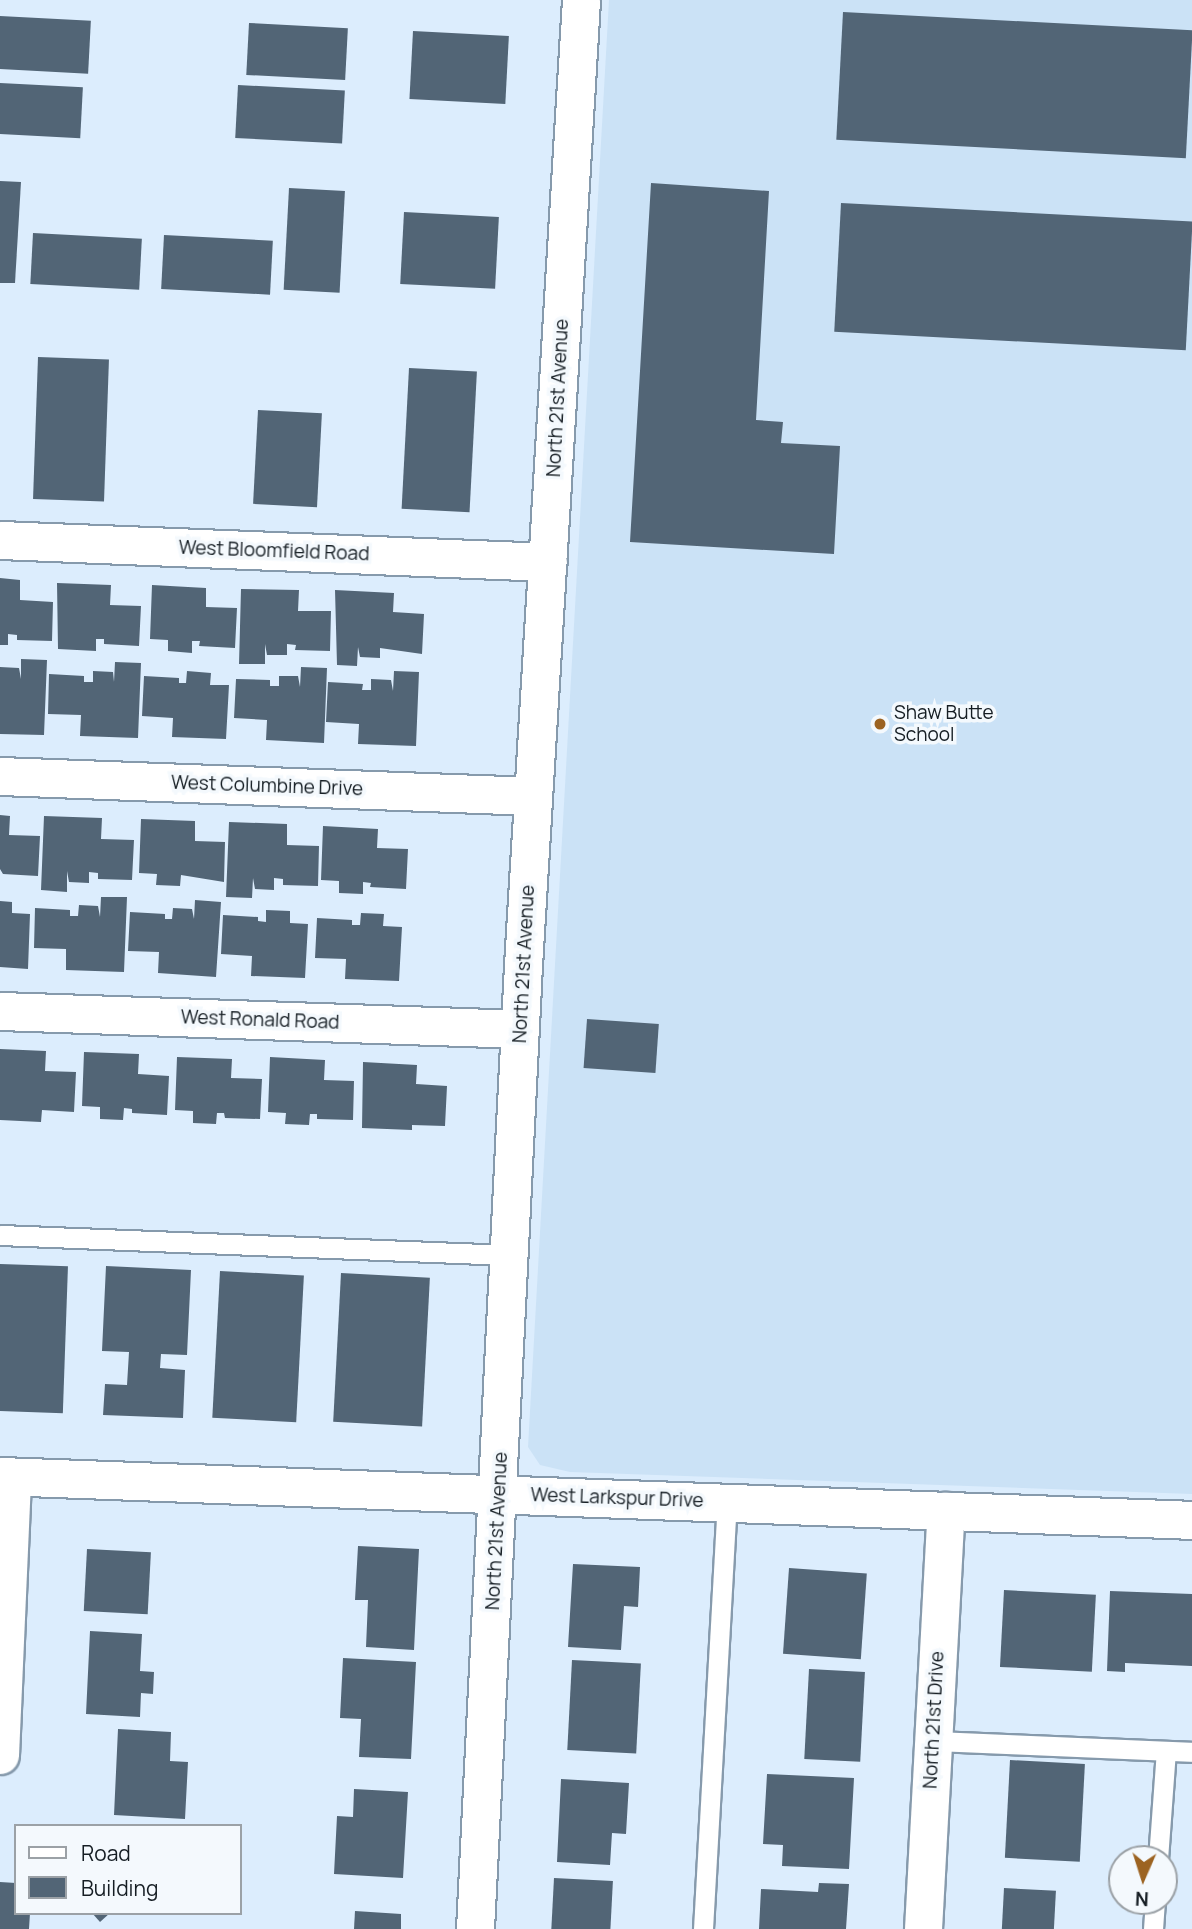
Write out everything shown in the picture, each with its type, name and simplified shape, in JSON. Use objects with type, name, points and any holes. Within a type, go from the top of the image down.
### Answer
[{"type":"street","name":"North 21st Avenue","points":[[475,1929],[500,1494],[520,1029],[582,0]]},
{"type":"street","name":"West Bloomfield Road","points":[[0,540],[548,562]]},
{"type":"street","name":"West Columbine Drive","points":[[0,776],[533,796]]},
{"type":"street","name":"West Ronald Road","points":[[0,1011],[520,1029]]},
{"type":"street","name":"West Larkspur Drive","points":[[6,1476],[1192,1520]]},
{"type":"street","points":[[0,1755],[6,1476]]},
{"type":"street","name":"North 21st Drive","points":[[923,1929],[946,1511]]},
{"type":"lane","points":[[0,1235],[510,1255]]},
{"type":"lane","points":[[703,1929],[727,1501]]},
{"type":"lane","points":[[933,1741],[1192,1752]]},
{"type":"lane","points":[[1159,1845],[1166,1751]]},
{"type":"shaded area","name":"Shaw Butte School","points":[[609,0],[1192,0],[1192,1494],[570,1472],[540,1465],[528,1447]]},
{"type":"building","points":[[843,12],[1192,30],[1186,158],[836,140]]},
{"type":"building","points":[[0,16],[91,21],[88,74],[0,69]]},
{"type":"building","points":[[249,23],[348,28],[345,80],[246,75]]},
{"type":"building","points":[[413,31],[509,36],[505,104],[409,99]]},
{"type":"building","points":[[0,83],[83,87],[80,138],[0,134]]},
{"type":"building","points":[[238,85],[345,91],[342,144],[235,138]]},
{"type":"building","points":[[0,181],[21,182],[15,283],[0,283]]},
{"type":"building","points":[[651,183],[769,191],[756,420],[783,422],[781,443],[840,446],[834,554],[630,542]]},
{"type":"building","points":[[289,188],[345,191],[340,293],[284,290]]},
{"type":"building","points":[[841,203],[1192,221],[1186,350],[834,332]]},
{"type":"building","points":[[404,212],[499,217],[495,289],[400,284]]},
{"type":"building","points":[[33,233],[142,239],[139,290],[30,284]]},
{"type":"building","points":[[164,235],[273,241],[270,295],[161,289]]},
{"type":"building","points":[[38,357],[109,359],[104,501],[33,499]]},
{"type":"building","points":[[409,368],[477,372],[470,512],[402,509]]},
{"type":"building","points":[[258,410],[322,413],[317,507],[253,504]]},
{"type":"building","points":[[0,578],[20,580],[20,600],[53,602],[52,641],[17,640],[17,635],[8,634],[8,645],[0,645]]},
{"type":"building","points":[[57,583],[111,585],[110,605],[141,606],[139,646],[104,644],[104,639],[96,639],[96,651],[58,649]]},
{"type":"building","points":[[152,585],[206,588],[206,607],[237,608],[235,648],[199,646],[200,641],[192,641],[192,653],[168,651],[168,640],[150,639]]},
{"type":"building","points":[[241,589],[299,590],[298,611],[331,611],[330,651],[295,650],[296,645],[287,644],[287,655],[267,655],[265,644],[265,664],[239,664]]},
{"type":"building","points":[[335,590],[394,593],[393,612],[424,614],[422,654],[380,648],[380,658],[360,657],[358,647],[357,666],[337,665]]},
{"type":"building","points":[[21,659],[47,660],[44,735],[0,734],[0,667],[19,668],[21,679]]},
{"type":"building","points":[[115,662],[141,663],[138,738],[80,736],[81,715],[48,714],[49,674],[84,676],[84,682],[93,682],[93,671],[113,672],[114,682]]},
{"type":"building","points":[[301,667],[327,668],[324,743],[266,740],[267,720],[234,718],[236,679],[270,680],[270,686],[279,686],[279,676],[298,676],[300,687]]},
{"type":"building","points":[[187,671],[211,673],[210,685],[229,685],[226,739],[172,737],[173,718],[142,716],[144,676],[179,678],[179,683],[186,683]]},
{"type":"building","points":[[394,671],[419,672],[416,746],[358,744],[359,724],[326,722],[328,682],[363,684],[362,690],[371,690],[371,679],[391,680],[393,691]]},
{"type":"building","points":[[0,815],[10,816],[9,835],[40,836],[38,876],[3,874],[0,869]]},
{"type":"building","points":[[44,816],[102,818],[101,839],[134,840],[132,880],[98,879],[98,873],[89,872],[89,883],[69,882],[67,871],[67,892],[41,890]]},
{"type":"building","points":[[141,819],[195,821],[195,841],[225,842],[224,882],[181,875],[180,886],[156,885],[157,874],[139,873]]},
{"type":"building","points":[[229,822],[287,824],[287,845],[319,846],[318,886],[283,885],[283,879],[274,878],[274,890],[255,889],[253,878],[252,898],[226,897]]},
{"type":"building","points":[[323,826],[378,829],[377,848],[408,849],[406,889],[370,887],[371,883],[363,882],[363,894],[339,893],[339,881],[321,880]]},
{"type":"building","points":[[101,897],[127,897],[124,972],[66,970],[66,949],[34,948],[35,908],[70,910],[70,916],[78,916],[79,905],[98,906],[100,917]]},
{"type":"building","points":[[195,900],[221,902],[216,977],[158,973],[159,952],[128,951],[130,912],[165,914],[165,919],[172,919],[173,908],[192,909],[194,919]]},
{"type":"building","points":[[0,901],[12,902],[12,913],[30,914],[28,969],[0,967]]},
{"type":"building","points":[[266,910],[290,911],[290,923],[308,924],[305,978],[251,976],[252,956],[221,954],[223,915],[258,917],[258,921],[266,922]]},
{"type":"building","points":[[361,913],[384,914],[383,926],[402,927],[399,981],[345,979],[346,959],[315,958],[317,918],[352,920],[352,925],[360,925]]},
{"type":"building","points":[[587,1019],[659,1024],[655,1073],[584,1068]]},
{"type":"building","points":[[0,1049],[46,1051],[45,1071],[76,1072],[74,1112],[42,1110],[41,1122],[0,1120]]},
{"type":"building","points":[[84,1052],[139,1054],[138,1074],[169,1076],[167,1115],[132,1113],[132,1109],[124,1108],[123,1120],[100,1119],[100,1107],[82,1106]]},
{"type":"building","points":[[177,1057],[232,1059],[231,1078],[262,1079],[260,1119],[225,1118],[224,1113],[217,1113],[216,1124],[193,1123],[193,1111],[175,1110]]},
{"type":"building","points":[[270,1057],[325,1060],[324,1080],[354,1081],[353,1120],[317,1119],[317,1114],[310,1114],[309,1125],[285,1124],[286,1113],[268,1112]]},
{"type":"building","points":[[363,1062],[417,1065],[416,1084],[447,1086],[445,1126],[412,1125],[412,1130],[362,1128]]},
{"type":"building","points":[[0,1264],[68,1266],[63,1413],[0,1411]]},
{"type":"building","points":[[106,1266],[191,1270],[187,1355],[161,1354],[160,1368],[185,1370],[183,1418],[103,1415],[105,1384],[127,1385],[129,1352],[102,1351]]},
{"type":"building","points":[[220,1271],[304,1275],[296,1422],[212,1418]]},
{"type":"building","points":[[341,1273],[430,1278],[422,1426],[333,1422]]},
{"type":"building","points":[[358,1546],[419,1549],[414,1650],[366,1647],[368,1600],[355,1600]]},
{"type":"building","points":[[87,1549],[151,1552],[148,1614],[84,1611]]},
{"type":"building","points":[[573,1564],[640,1567],[638,1607],[624,1606],[621,1650],[568,1647]]},
{"type":"building","points":[[789,1568],[867,1573],[861,1659],[783,1654]]},
{"type":"building","points":[[1004,1590],[1096,1595],[1092,1672],[1000,1667]]},
{"type":"building","points":[[1110,1591],[1192,1594],[1192,1666],[1125,1663],[1125,1672],[1107,1671]]},
{"type":"building","points":[[90,1631],[142,1634],[140,1671],[154,1672],[153,1694],[141,1693],[140,1717],[86,1714]]},
{"type":"building","points":[[343,1658],[416,1662],[411,1759],[359,1757],[361,1719],[340,1718]]},
{"type":"building","points":[[572,1660],[641,1664],[636,1753],[567,1750]]},
{"type":"building","points":[[809,1669],[865,1672],[860,1762],[804,1759]]},
{"type":"building","points":[[118,1729],[171,1732],[170,1761],[188,1762],[185,1819],[114,1815]]},
{"type":"building","points":[[1010,1760],[1085,1764],[1080,1862],[1005,1858]]},
{"type":"building","points":[[767,1774],[854,1778],[849,1869],[782,1866],[783,1845],[763,1844]]},
{"type":"building","points":[[561,1779],[629,1783],[626,1834],[612,1833],[610,1865],[557,1862]]},
{"type":"building","points":[[354,1789],[408,1792],[403,1878],[334,1874],[337,1816],[353,1817]]},
{"type":"building","points":[[554,1878],[613,1881],[610,1929],[551,1929]]},
{"type":"building","points":[[0,1882],[14,1883],[14,1915],[30,1915],[29,1929],[0,1929]]},
{"type":"building","points":[[819,1883],[849,1884],[846,1929],[759,1929],[761,1889],[818,1892]]},
{"type":"building","points":[[1004,1888],[1056,1891],[1054,1929],[1002,1929]]},
{"type":"building","points":[[355,1911],[401,1914],[401,1929],[354,1929]]},
{"type":"building","points":[[94,1915],[108,1915],[100,1922]]},
{"type":"place","name":"Shaw Butte School","points":[[880,724]]}]
